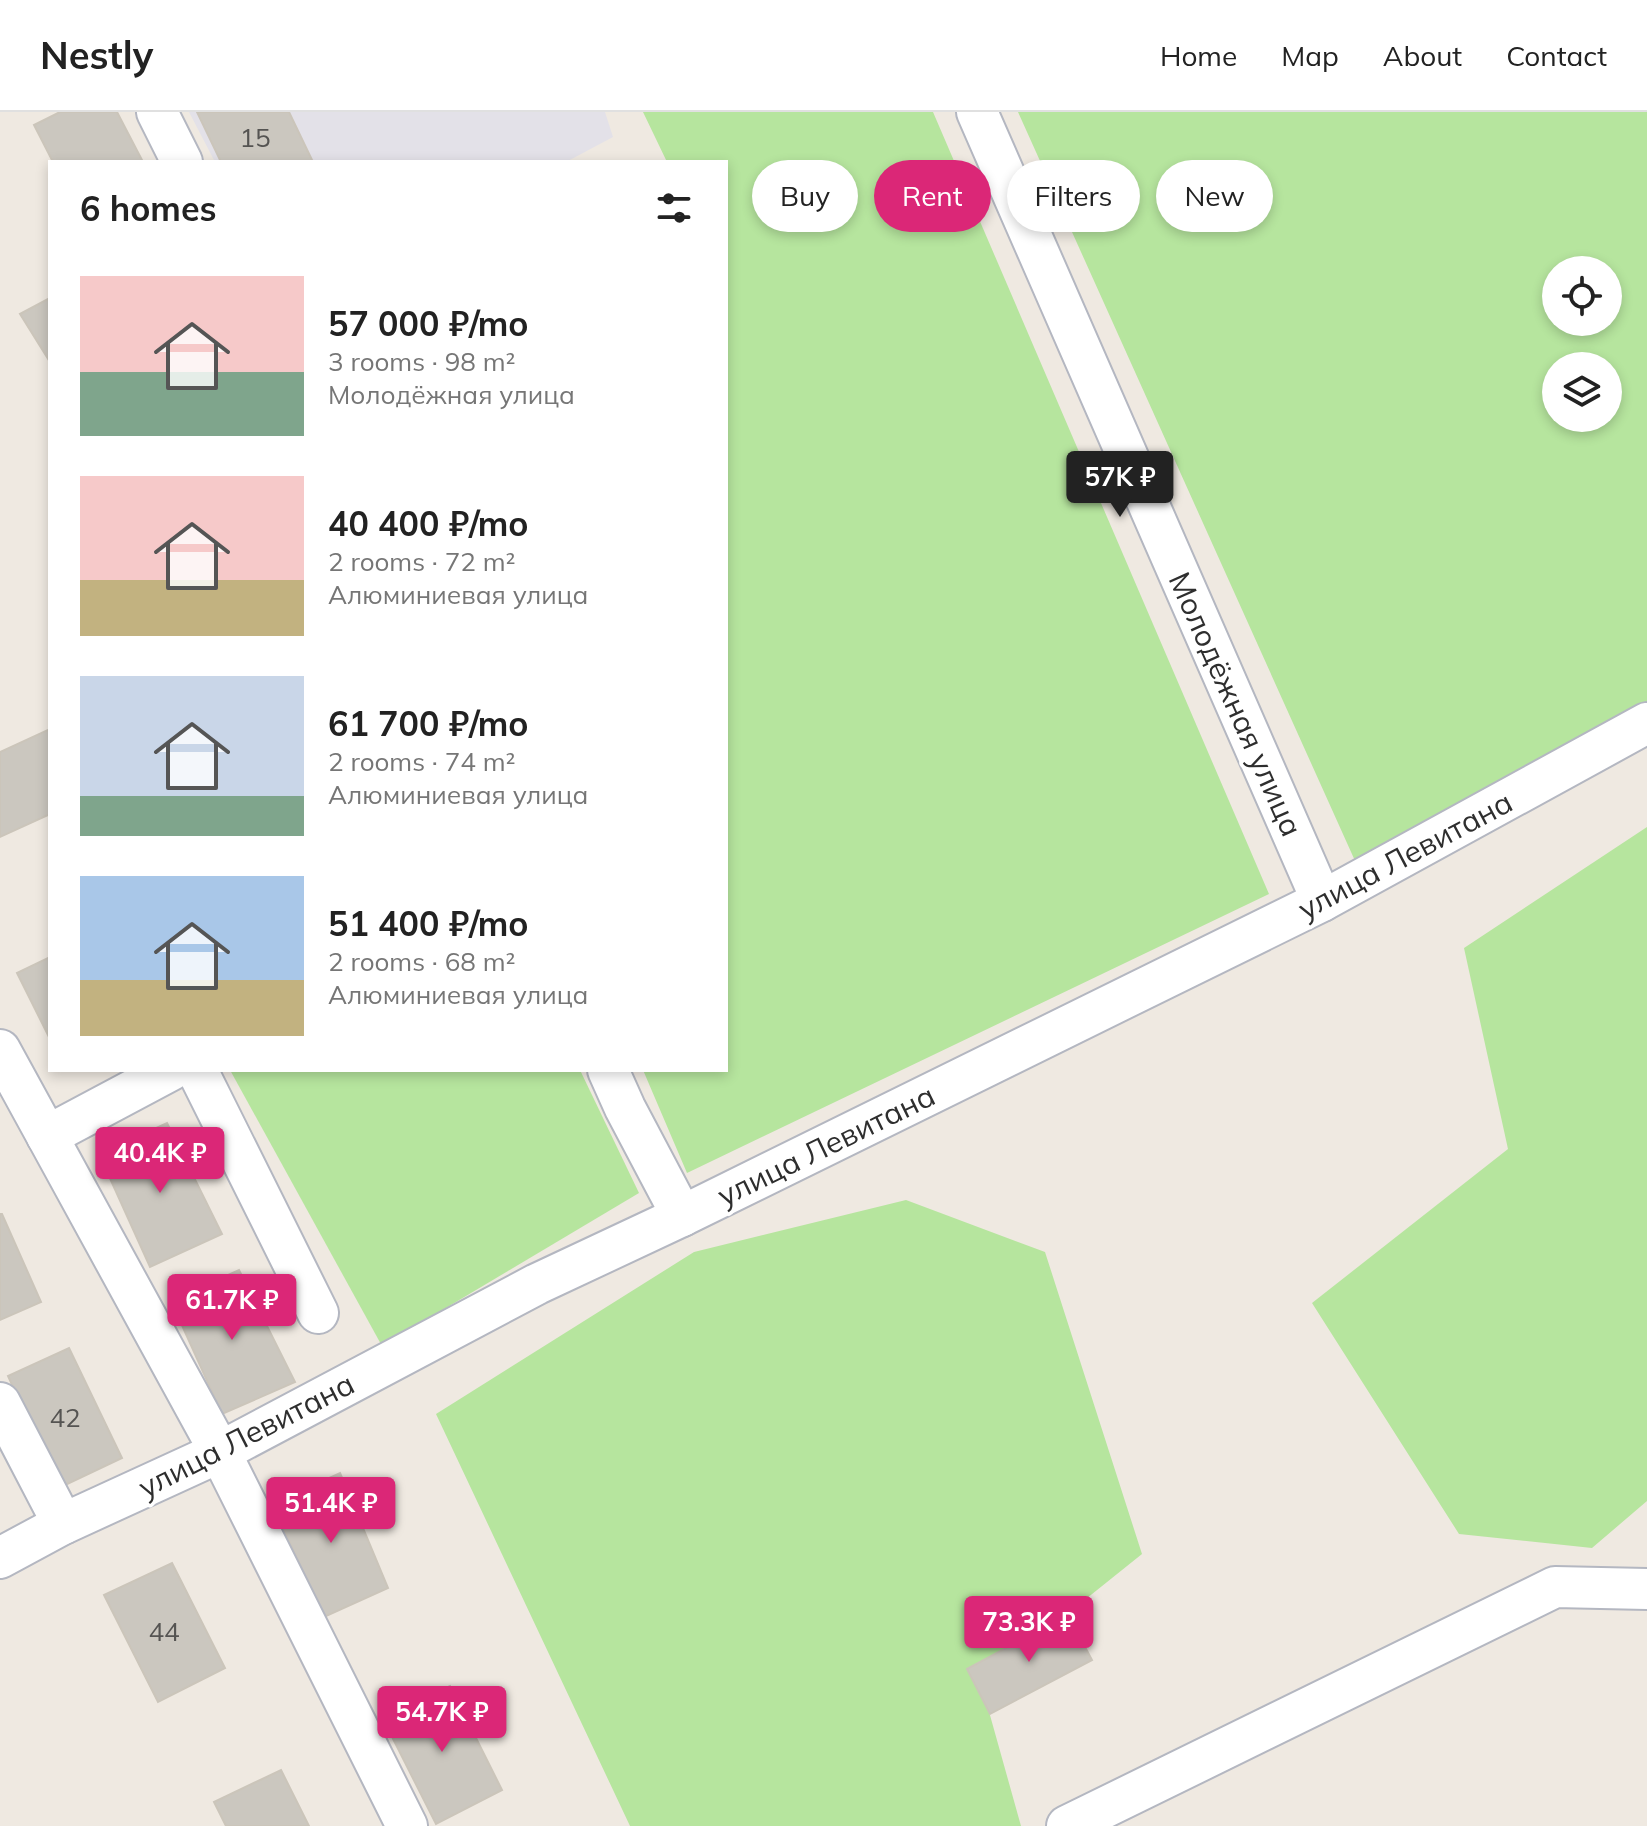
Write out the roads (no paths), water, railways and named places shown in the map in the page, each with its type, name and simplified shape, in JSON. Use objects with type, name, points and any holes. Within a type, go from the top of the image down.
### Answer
[{"type":"street","points":[[157,112],[181,160]]},
{"type":"street","name":"Молодёжная улица","points":[[977,112],[1322,901]]},
{"type":"street","name":"улица Левитана","points":[[0,1558],[63,1524],[220,1452],[537,1284],[682,1216],[1322,901],[1647,723]]},
{"type":"street","points":[[0,1050],[220,1452],[407,1826]]},
{"type":"street","points":[[47,1136],[167,1072]]},
{"type":"street","points":[[198,1072],[318,1313]]},
{"type":"street","points":[[609,1072],[682,1216]]},
{"type":"street","points":[[0,1403],[63,1524]]},
{"type":"street","points":[[1067,1826],[1555,1587],[1647,1589]]}]
